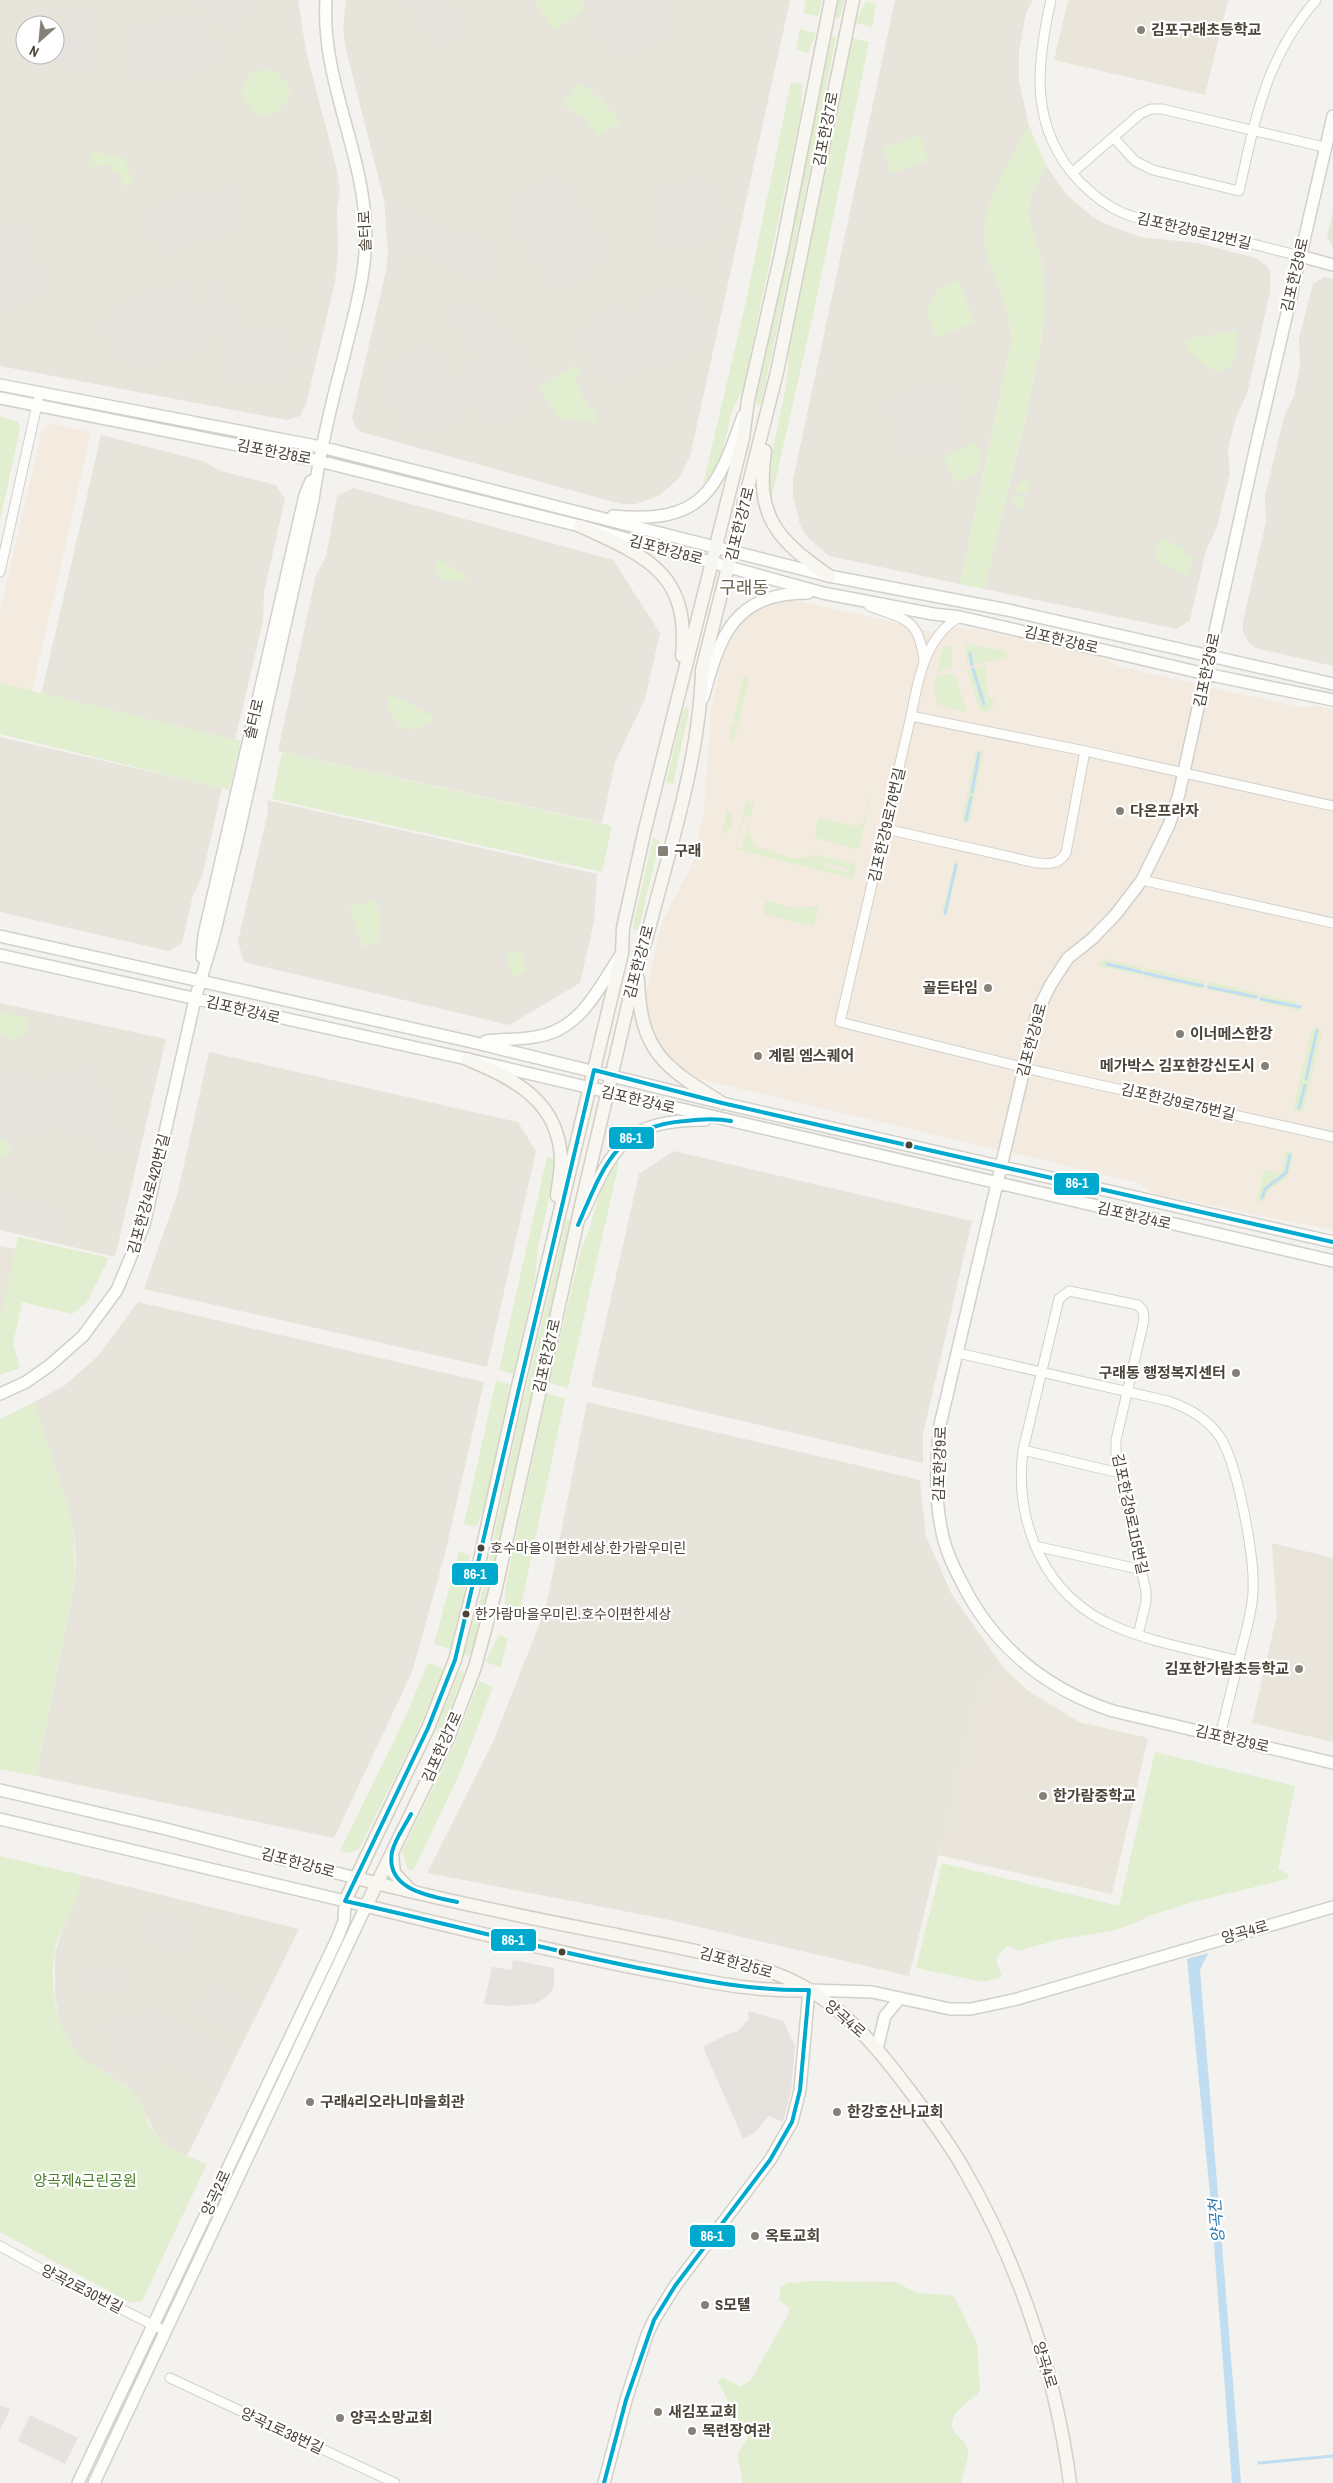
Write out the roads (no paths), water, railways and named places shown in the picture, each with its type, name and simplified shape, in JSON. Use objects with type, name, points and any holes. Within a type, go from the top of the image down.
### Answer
[{"type":"main road","name":"김포한강7로","points":[[345,1901],[428,1728],[455,1660],[475,1582],[622,952],[625,919],[679,688],[743,438],[748,400],[780,254],[831,0]]},
{"type":"main road","name":"김포한강7로","points":[[366,1906],[448,1738],[475,1667],[495,1592],[607,1092],[638,962],[646,940],[680,802],[701,707],[702,670],[777,372],[853,0]]},
{"type":"main road","points":[[777,372],[764,458],[764,499],[769,517],[794,551],[829,576]]},
{"type":"main road","points":[[581,520],[652,564],[672,588],[682,618],[679,688]]},
{"type":"main road","points":[[638,962],[639,1006],[644,1028],[652,1046],[672,1070],[722,1103]]},
{"type":"main road","points":[[467,1060],[500,1073],[527,1090],[544,1109],[552,1124],[561,1161],[550,1256]]},
{"type":"main road","points":[[392,1851],[391,1862],[394,1873],[414,1893]]},
{"type":"main road","name":"김포한강5로","points":[[356,1878],[414,1893],[751,1964],[809,1990]]},
{"type":"main road","name":"김포한강5로","points":[[366,1906],[569,1955],[746,1989],[809,1990]]},
{"type":"main road","name":"양곡4로","points":[[809,1990],[851,2020],[877,2049],[926,2112],[978,2194],[1008,2259],[1036,2337],[1056,2400],[1063,2430],[1070,2483]]},
{"type":"street","name":"솔터로","points":[[196,999],[237,840],[313,500],[320,447],[366,259],[366,219],[362,190],[328,50],[325,18],[326,0]]},
{"type":"street","name":"김포한강9로12번길","points":[[1051,0],[1039,62],[1040,99],[1048,129],[1059,154],[1072,173],[1093,195],[1122,213],[1152,222],[1199,231],[1300,256]]},
{"type":"street","points":[[1113,137],[1135,161],[1153,170],[1239,191],[1261,97],[1273,65],[1299,20],[1316,0]]},
{"type":"street","points":[[1072,173],[1140,114],[1151,109],[1162,109],[1324,147]]},
{"type":"street","name":"김포한강9로","points":[[1333,116],[1324,147],[1184,772],[1169,825],[1142,880],[1116,914],[1092,939],[1068,958],[1051,984],[1038,1010],[940,1425],[938,1448],[938,1506],[942,1533],[952,1564],[982,1617],[1000,1640],[1026,1665],[1062,1690],[1084,1701],[1113,1711],[1333,1763]]},
{"type":"street","points":[[1300,256],[1333,265]]},
{"type":"street","name":"김포한강8로","points":[[0,385],[320,447],[581,520],[712,562],[823,593],[960,617],[1206,674],[1333,700]]},
{"type":"street","points":[[0,572],[40,393]]},
{"type":"street","name":"김포한강8로","points":[[0,398],[319,461],[829,576],[1008,610],[1333,684]]},
{"type":"street","points":[[581,520],[666,517],[702,498],[713,486],[726,462],[748,400]]},
{"type":"street","points":[[701,707],[714,660],[733,623],[748,607],[763,599],[786,593],[823,593]]},
{"type":"street","points":[[853,599],[910,622],[922,642],[924,662]]},
{"type":"street","points":[[924,662],[944,627],[960,617]]},
{"type":"street","name":"김포한강9로76번길","points":[[924,662],[840,1022],[1023,1067]]},
{"type":"street","points":[[911,716],[1184,772],[1333,806]]},
{"type":"street","points":[[886,829],[1037,863],[1053,864],[1060,861],[1066,854],[1085,751]]},
{"type":"street","points":[[1142,880],[1333,923]]},
{"type":"street","name":"김포한강4로","points":[[0,936],[594,1070],[722,1103],[1001,1168],[1333,1242]]},
{"type":"street","points":[[472,1042],[542,1036],[572,1022],[590,1003],[622,952]]},
{"type":"street","name":"김포한강4로","points":[[0,954],[607,1092],[1333,1261]]},
{"type":"street","name":"김포한강4로420번길","points":[[0,1394],[26,1382],[49,1366],[83,1336],[117,1290],[128,1268],[144,1225],[156,1180],[196,999]]},
{"type":"street","name":"김포한강9로75번길","points":[[1023,1067],[1333,1137]]},
{"type":"street","points":[[575,1230],[606,1163],[629,1137],[649,1127],[677,1120],[724,1120]]},
{"type":"street","name":"김포한강9로115번길","points":[[1138,1635],[1146,1602],[1142,1570],[1119,1473],[1116,1440],[1144,1320],[1143,1311],[1138,1305],[1077,1291],[1063,1294],[1058,1299],[1023,1450],[1020,1475],[1021,1497],[1025,1518],[1035,1546],[1046,1569],[1076,1602],[1094,1616],[1113,1626],[1138,1635],[1238,1661]]},
{"type":"street","points":[[958,1353],[1184,1407],[1211,1426],[1226,1448],[1247,1529],[1254,1569],[1249,1616],[1220,1736]]},
{"type":"street","points":[[1023,1450],[1119,1473]]},
{"type":"street","points":[[1035,1546],[1142,1570]]},
{"type":"street","name":"김포한강5로","points":[[0,1790],[162,1828],[356,1878]]},
{"type":"street","name":"김포한강5로","points":[[0,1819],[366,1906]]},
{"type":"street","name":"양곡2로","points":[[78,2483],[337,1939],[344,1921],[345,1901]]},
{"type":"street","name":"양곡2로","points":[[94,2483],[366,1906]]},
{"type":"street","name":"양곡4로","points":[[809,1990],[872,1992],[950,2009],[964,2009],[1017,1999],[1333,1908]]},
{"type":"street","points":[[604,2483],[626,2400],[647,2335],[654,2320],[676,2286],[770,2160],[792,2122],[800,2090],[809,1990]]},
{"type":"street","points":[[877,2049],[885,2016],[900,1998]]},
{"type":"street","name":"양곡2로30번길","points":[[0,2246],[164,2331]]},
{"type":"street","name":"양곡1로38번길","points":[[170,2378],[395,2483]]},
{"type":"water","name":"양곡천","points":[[1208,1953],[1200,1970],[1241,2483],[1232,2483],[1211,2204],[1187,1959]]},
{"type":"waterway","points":[[970,653],[972,665]]},
{"type":"waterway","points":[[973,669],[984,704]]},
{"type":"waterway","points":[[972,792],[979,753]]},
{"type":"waterway","points":[[966,820],[971,797]]},
{"type":"waterway","points":[[945,914],[956,865]]},
{"type":"waterway","points":[[1107,964],[1141,972]]},
{"type":"waterway","points":[[1144,973],[1203,986]]},
{"type":"waterway","points":[[1208,987],[1256,997]]},
{"type":"waterway","points":[[1261,999],[1300,1007]]},
{"type":"waterway","points":[[1306,1079],[1317,1030]]},
{"type":"waterway","points":[[1299,1108],[1305,1085]]},
{"type":"waterway","points":[[1262,1198],[1265,1189],[1286,1173],[1290,1155]]},
{"type":"waterway","points":[[1259,2463],[1333,2456]]},
{"type":"place","name":"김포구래초등학교","points":[[1141,30]]},
{"type":"place","name":"다온프라자","points":[[1120,811]]},
{"type":"place","name":"구래","points":[[663,851]]},
{"type":"place","name":"골든타임","points":[[988,988]]},
{"type":"place","name":"이너메스한강","points":[[1180,1034]]},
{"type":"place","name":"계림 엠스퀘어","points":[[758,1056]]},
{"type":"place","name":"메가박스 김포한강신도시","points":[[1265,1066]]},
{"type":"place","name":"구래동 행정복지센터","points":[[1236,1373]]},
{"type":"place","name":"호수마을이편한세상.한가람우미린","points":[[481,1548]]},
{"type":"place","name":"한가람마을우미린.호수이편한세상","points":[[466,1614]]},
{"type":"place","name":"김포한가람초등학교","points":[[1299,1669]]},
{"type":"place","name":"한가람중학교","points":[[1043,1796]]},
{"type":"place","name":"구래4리오라니마을회관","points":[[310,2102]]},
{"type":"place","name":"한강호산나교회","points":[[837,2112]]},
{"type":"place","name":"옥토교회","points":[[755,2236]]},
{"type":"place","name":"S모텔","points":[[705,2305]]},
{"type":"place","name":"새김포교회","points":[[658,2412]]},
{"type":"place","name":"양곡소망교회","points":[[340,2418]]},
{"type":"place","name":"목련장여관","points":[[692,2431]]},
{"type":"district","name":"구래동","points":[[744,588]]},
{"type":"park label","name":"양곡제4근린공원","points":[[85,2181]]}]
